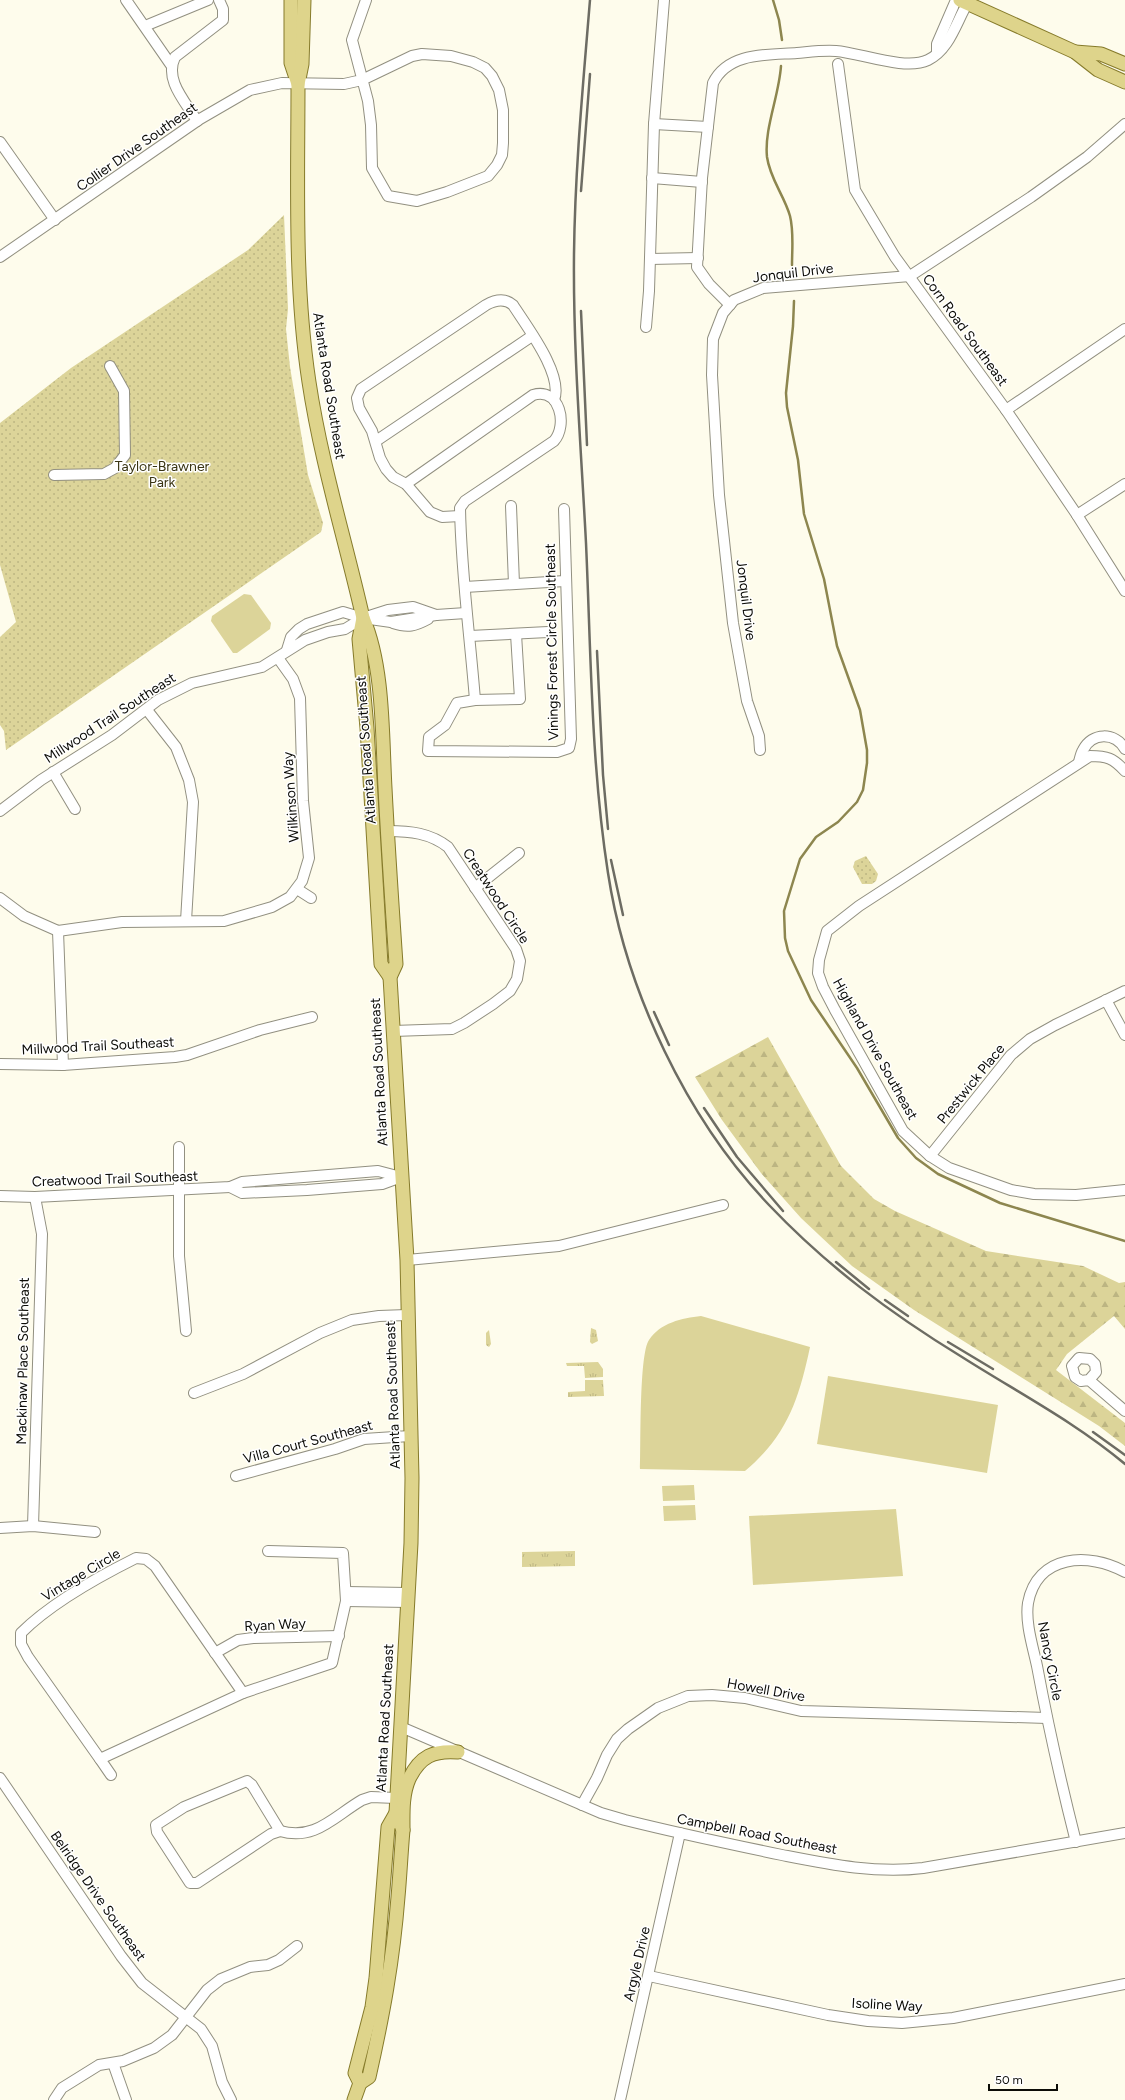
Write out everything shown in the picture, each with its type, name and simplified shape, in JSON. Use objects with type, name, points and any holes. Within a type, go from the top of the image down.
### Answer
[{"type":"main road","name":"Atlanta Road Southeast","points":[[291,0],[291,63],[298,84]]},
{"type":"main road","name":"Atlanta Road Southeast","points":[[304,0],[302,64],[298,84],[298,256],[300,306],[305,350],[324,460],[363,618],[372,638],[378,679],[396,964],[390,976],[407,1260],[406,1315],[412,1511],[396,1798],[396,1813],[402,1830],[393,1954],[386,1998],[369,2077],[360,2083],[354,2100]]},
{"type":"main road","points":[[961,1],[1075,52],[1098,70],[1125,82]]},
{"type":"main road","points":[[1075,52],[1101,54],[1125,64]]},
{"type":"main road","name":"Atlanta Road Southeast","points":[[363,618],[359,639],[367,728],[381,964],[390,976]]},
{"type":"main road","points":[[402,1830],[404,1798],[409,1780],[418,1764],[430,1755],[441,1751],[458,1752]]},
{"type":"main road","name":"Atlanta Road Southeast","points":[[360,2083],[356,2073],[372,2007],[379,1949],[388,1827],[396,1813]]},
{"type":"street","points":[[126,0],[171,64]]},
{"type":"street","points":[[145,26],[208,0]]},
{"type":"street","points":[[197,121],[171,76],[171,64],[175,57],[223,20],[223,9],[219,0]]},
{"type":"street","points":[[362,80],[412,56],[422,54],[451,56],[473,62],[485,68],[492,76],[500,90],[503,143],[502,155],[497,165],[488,176],[447,192],[417,201],[388,196],[372,168],[371,125],[352,40],[366,0]]},
{"type":"street","points":[[646,327],[650,259],[654,124],[664,0]]},
{"type":"street","points":[[730,305],[700,274],[697,267],[702,182],[713,83],[717,75],[730,64],[750,57],[836,51],[869,58],[919,63],[930,59],[944,48],[961,1]]},
{"type":"street","name":"Corn Road Southeast","points":[[838,64],[855,190],[895,257],[1006,410],[1077,515],[1125,591]]},
{"type":"street","name":"Collier Drive Southeast","points":[[0,257],[197,121],[250,90],[278,83],[344,84],[362,80]]},
{"type":"street","points":[[654,124],[708,127]]},
{"type":"street","name":"Jonquil Drive","points":[[760,750],[759,736],[747,701],[733,623],[719,495],[712,375],[713,339],[723,313],[734,300],[747,293],[763,288],[910,276],[1031,197],[1087,157],[1125,124]]},
{"type":"street","points":[[0,142],[55,220]]},
{"type":"street","points":[[652,178],[702,182]]},
{"type":"street","points":[[650,259],[698,258]]},
{"type":"street","points":[[460,516],[442,517],[430,512],[406,484],[393,477],[386,469],[380,458],[376,441],[359,408],[357,398],[362,389],[486,305],[496,301],[511,303],[532,336],[554,379],[556,391],[554,400],[561,419],[559,435],[554,441],[465,501],[460,508],[466,613],[470,636],[475,700]]},
{"type":"street","points":[[1006,410],[1125,329]]},
{"type":"street","points":[[376,441],[532,336]]},
{"type":"street","points":[[54,476],[104,474],[114,468],[125,455],[124,391],[110,366]]},
{"type":"street","points":[[406,484],[533,395],[545,394],[554,400]]},
{"type":"street","points":[[1077,515],[1125,484]]},
{"type":"street","points":[[511,506],[514,584]]},
{"type":"street","name":"Vinings Forest Circle Southeast","points":[[516,634],[520,699],[475,700],[457,703],[445,725],[429,737],[428,751],[557,752],[569,748],[571,739],[564,581],[564,509]]},
{"type":"street","points":[[464,587],[564,581]]},
{"type":"street","points":[[363,618],[388,610],[413,607],[436,615]]},
{"type":"street","name":"Millwood Trail Southeast","points":[[287,650],[291,637],[307,624],[342,612],[363,618]]},
{"type":"street","points":[[363,618],[391,622],[436,615],[466,613]]},
{"type":"street","name":"Millwood Trail Southeast","points":[[0,811],[53,772],[147,710],[158,700],[192,683],[262,667],[278,658],[287,650],[317,635],[345,629],[363,618]]},
{"type":"street","name":"Vinings Forest Circle Southeast","points":[[470,636],[548,632]]},
{"type":"street","name":"Wilkinson Way","points":[[58,931],[122,922],[224,921],[282,903],[297,889],[307,869],[309,858],[303,801],[300,698],[293,679],[278,658]]},
{"type":"street","points":[[147,710],[176,747],[189,780],[192,794],[194,818],[186,921]]},
{"type":"street","points":[[1079,762],[1083,750],[1089,742],[1098,736],[1110,737],[1122,744],[1125,749]]},
{"type":"street","name":"Highland Drive Southeast","points":[[1125,771],[1116,761],[1104,756],[1090,756],[860,906],[827,930],[819,960],[818,973],[823,987],[903,1131],[930,1156],[949,1168],[1011,1190],[1034,1194],[1076,1195],[1125,1190]]},
{"type":"street","points":[[53,772],[75,809]]},
{"type":"street","name":"Creatwood Circle","points":[[388,831],[424,834],[438,839],[448,847],[516,949],[520,961],[516,979],[510,991],[464,1023],[452,1029],[393,1030]]},
{"type":"street","points":[[475,888],[520,853]]},
{"type":"street","points":[[297,889],[311,898]]},
{"type":"street","points":[[0,898],[24,916],[58,931],[63,1065]]},
{"type":"street","name":"Prestwick Place","points":[[930,1156],[1011,1055],[1030,1039],[1125,991]]},
{"type":"street","points":[[1106,1000],[1125,1035]]},
{"type":"street","name":"Millwood Trail Southeast","points":[[0,1064],[63,1065],[187,1055],[260,1030],[312,1017]]},
{"type":"street","points":[[179,1147],[179,1256],[186,1331]]},
{"type":"street","name":"Creatwood Trail Southeast","points":[[0,1196],[35,1196],[230,1187],[242,1182],[378,1171],[401,1177]]},
{"type":"street","name":"Mackinaw Place Southeast","points":[[34,1526],[42,1234],[35,1196]]},
{"type":"street","points":[[407,1260],[559,1246],[723,1205]]},
{"type":"street","points":[[194,1393],[243,1374],[320,1332],[352,1320],[379,1316],[406,1315]]},
{"type":"street","points":[[1089,1380],[1125,1411]]},
{"type":"street","name":"Villa Court Southeast","points":[[236,1476],[335,1449],[364,1439],[410,1436]]},
{"type":"street","points":[[0,1528],[34,1526],[95,1532]]},
{"type":"street","points":[[100,1759],[243,1693],[332,1663],[339,1636],[346,1596],[343,1553],[268,1552]]},
{"type":"street","name":"Vintage Circle","points":[[111,1775],[28,1657],[21,1644],[21,1633],[30,1624],[121,1565],[136,1558],[146,1559],[155,1566],[243,1693]]},
{"type":"street","name":"Nancy Circle","points":[[1076,1842],[1047,1718],[1027,1614],[1028,1604],[1035,1584],[1056,1564],[1077,1560],[1107,1563],[1125,1572]]},
{"type":"street","points":[[346,1596],[408,1597]]},
{"type":"street","name":"Ryan Way","points":[[216,1653],[238,1640],[253,1638],[339,1636]]},
{"type":"street","name":"Howell Drive","points":[[582,1805],[597,1778],[607,1755],[618,1739],[633,1725],[658,1708],[688,1696],[712,1695],[745,1698],[801,1711],[1047,1718]]},
{"type":"street","name":"Campbell Road Southeast","points":[[401,1728],[582,1805],[625,1820],[804,1859],[885,1870],[921,1868],[1125,1833]]},
{"type":"street","name":"Belridge Drive Southeast","points":[[0,1778],[121,1956],[142,1983],[200,2029],[212,2046],[222,2082],[231,2100]]},
{"type":"street","points":[[280,1831],[256,1791],[247,1781],[184,1807],[156,1825],[157,1832],[190,1883],[197,1883],[271,1834],[280,1831],[294,1835],[309,1833],[362,1800],[371,1797],[396,1798]]},
{"type":"street","name":"Argyle Drive","points":[[620,2100],[680,1833]]},
{"type":"street","points":[[54,2100],[62,2088],[99,2065],[113,2063],[141,2055],[172,2035],[207,1990],[220,1979],[250,1967],[268,1965],[279,1960],[297,1946]]},
{"type":"street","name":"Isoline Way","points":[[648,1976],[828,2015],[868,2021],[902,2023],[953,2018],[1125,1984]]},
{"type":"street","points":[[113,2063],[126,2100]]},
{"type":"green space","name":"Taylor-Brawner Park","points":[[284,215],[288,309],[286,329],[290,367],[308,475],[323,523],[321,532],[6,750],[4,731],[0,725],[0,637],[16,622],[0,565],[0,423],[71,368],[248,250]]},
{"type":"green space","points":[[244,594],[251,595],[271,623],[270,629],[237,653],[233,653],[211,621],[212,616]]},
{"type":"green space","points":[[866,856],[878,874],[876,881],[872,884],[862,884],[853,867],[855,861]]},
{"type":"green space","points":[[768,1037],[841,1166],[874,1199],[895,1211],[986,1251],[1083,1266],[1119,1283],[1125,1282],[1125,1329],[1114,1316],[1067,1354],[1056,1370],[1125,1423],[1125,1446],[1099,1426],[914,1310],[852,1266],[801,1218],[761,1173],[722,1120],[695,1077]]},
{"type":"green space","points":[[701,1316],[810,1347],[796,1400],[781,1430],[771,1444],[745,1471],[640,1469],[642,1381],[646,1349],[649,1340],[665,1325],[686,1318]]},
{"type":"green space","points":[[591,1328],[596,1330],[598,1341],[592,1344],[590,1342]]},
{"type":"green space","points":[[489,1330],[491,1344],[489,1347],[486,1345],[486,1333]]},
{"type":"green space","points":[[598,1362],[603,1369],[603,1377],[585,1378],[584,1366],[567,1366],[566,1363]]},
{"type":"green space","points":[[828,1376],[998,1405],[987,1473],[817,1444]]},
{"type":"green space","points":[[585,1380],[603,1380],[604,1396],[568,1397],[568,1392],[585,1391]]},
{"type":"green space","points":[[694,1485],[695,1500],[663,1501],[662,1486]]},
{"type":"green space","points":[[695,1505],[696,1520],[664,1521],[663,1506]]},
{"type":"green space","points":[[896,1509],[903,1576],[753,1585],[749,1516]]},
{"type":"green space","points":[[575,1551],[575,1566],[522,1567],[522,1552]]},
{"type":"waterway","points":[[773,0],[779,20],[782,40]]},
{"type":"waterway","points":[[781,66],[778,89],[768,135],[767,157],[771,173],[790,216],[792,234],[792,265]]},
{"type":"waterway","points":[[794,301],[786,393],[787,407],[798,460],[804,514],[824,579],[837,646],[860,710],[867,750],[867,763],[863,790],[857,802],[838,822],[816,837],[800,859],[784,911],[785,938],[788,951],[811,1000],[857,1068],[898,1138],[916,1158],[938,1174],[1000,1203],[1125,1241]]},
{"type":"railway","points":[[590,0],[578,159],[574,290],[592,708],[598,791],[608,873],[617,918],[629,963],[645,1007],[664,1051],[687,1093],[712,1133],[739,1171],[791,1227],[837,1268],[885,1306],[935,1340],[1086,1434],[1125,1464]]},
{"type":"railway","points":[[581,191],[590,74]]},
{"type":"railway","points":[[581,311],[587,445]]},
{"type":"railway","points":[[597,651],[603,775],[608,829]]},
{"type":"railway","points":[[611,860],[623,915]]},
{"type":"railway","points":[[654,1012],[669,1045]]},
{"type":"railway","points":[[704,1108],[737,1157],[783,1211]]},
{"type":"railway","points":[[836,1262],[869,1289]]},
{"type":"railway","points":[[885,1300],[908,1316]]},
{"type":"railway","points":[[948,1342],[993,1369]]},
{"type":"railway","points":[[1093,1432],[1125,1455]]}]
